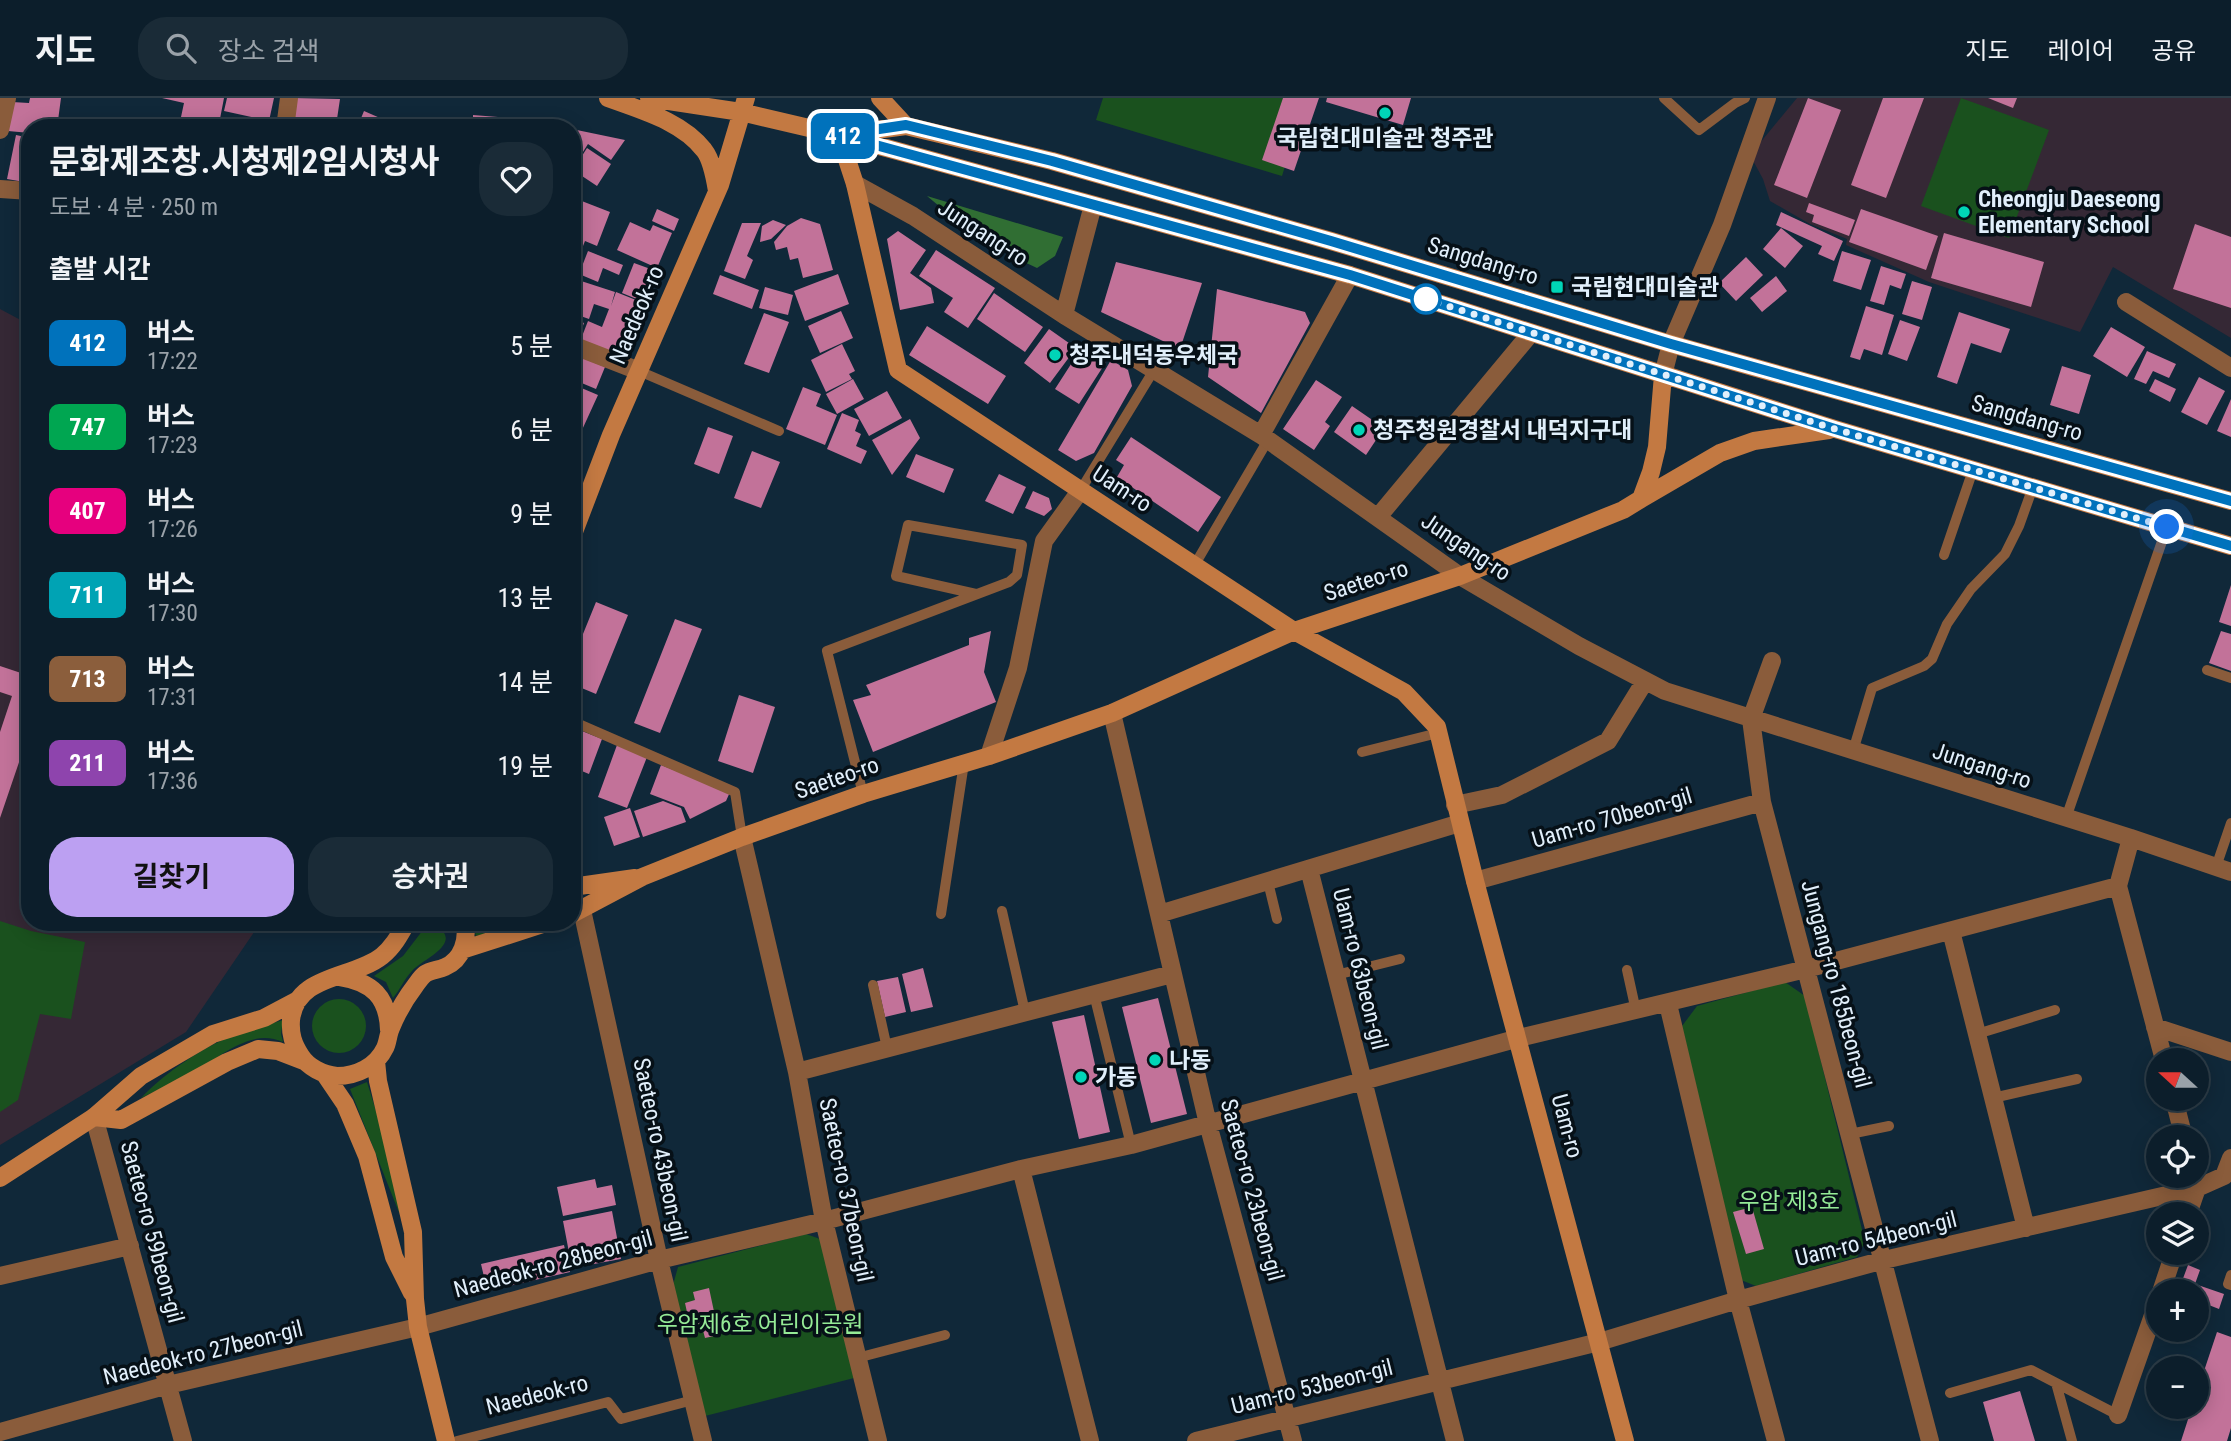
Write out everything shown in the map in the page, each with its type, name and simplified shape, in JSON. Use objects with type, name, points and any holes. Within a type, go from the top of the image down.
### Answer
[{"type":"street","points":[[0,127],[8,98]]},
{"type":"street","points":[[286,119],[289,98]]},
{"type":"street","points":[[608,98],[665,121],[688,134],[705,151],[717,192]]},
{"type":"street","name":"Sangdang-ro","points":[[649,98],[744,105],[839,135],[1350,275],[1835,429],[2231,546]]},
{"type":"street","points":[[721,98],[744,105]]},
{"type":"street","points":[[880,98],[906,125]]},
{"type":"street","points":[[1641,499],[1657,447],[1663,375],[1671,344],[1723,225],[1767,98]]},
{"type":"street","name":"Naedeok-ro","points":[[581,513],[611,435],[717,192],[744,105]]},
{"type":"street","name":"Sangdang-ro","points":[[839,135],[906,125],[1052,161],[1331,241],[1671,344],[2231,501]]},
{"type":"street","name":"Uam-ro","points":[[839,135],[855,184],[898,370],[1294,631],[1404,692],[1437,727],[1475,881],[1625,1441]]},
{"type":"street","name":"Jungang-ro","points":[[855,184],[913,216],[1064,315],[1264,437],[1460,576],[1579,646],[1645,681],[1665,691],[1751,719],[2224,869]]},
{"type":"street","points":[[0,189],[21,190]]},
{"type":"street","points":[[1064,315],[1093,205]]},
{"type":"street","points":[[1264,437],[1350,275]]},
{"type":"street","points":[[2126,302],[2231,368]]},
{"type":"street","points":[[1378,517],[1531,333]]},
{"type":"street","points":[[581,348],[639,371]]},
{"type":"street","name":"Saeteo-ro","points":[[642,877],[742,837],[863,794],[989,756],[1112,713],[1294,631],[1460,576],[1623,510],[1720,453],[1754,441],[1835,429]]},
{"type":"street","points":[[989,756],[1017,668],[1044,541],[1080,491]]},
{"type":"street","points":[[1751,719],[1772,661]]},
{"type":"street","points":[[1455,805],[1502,795],[1608,741],[1645,681]]},
{"type":"street","name":"Saeteo-ro 23beon-gil","points":[[1112,713],[1208,1124],[1293,1441]]},
{"type":"street","name":"Jungang-ro 185beon-gil","points":[[1751,719],[1762,802],[1930,1441]]},
{"type":"street","name":"Uam-ro 70beon-gil","points":[[1475,881],[1762,802]]},
{"type":"street","points":[[1159,914],[1460,823]]},
{"type":"street","name":"Saeteo-ro 37beon-gil","points":[[742,837],[797,1072],[824,1221],[878,1441]]},
{"type":"street","points":[[2131,838],[2118,886],[2161,1048]]},
{"type":"street","name":"Uam-ro 63beon-gil","points":[[1309,869],[1440,1381]]},
{"type":"street","points":[[581,886],[642,877]]},
{"type":"street","points":[[581,910],[642,877]]},
{"type":"street","name":"Uam-ro 63beon-gil","points":[[824,1221],[1021,1169],[1131,1145],[1519,1038],[1806,969],[2118,886]]},
{"type":"street","name":"Saeteo-ro 43beon-gil","points":[[581,929],[703,1441]]},
{"type":"street","points":[[0,1178],[94,1117],[141,1076],[213,1034],[264,1018],[298,1000],[309,988],[324,980],[340,977],[381,957],[395,943],[402,931]]},
{"type":"street","points":[[389,1030],[422,976],[454,962],[463,950],[467,931]]},
{"type":"street","points":[[463,950],[521,931]]},
{"type":"street","points":[[1951,931],[2026,1228]]},
{"type":"street","points":[[1025,1012],[1172,974]]},
{"type":"street","points":[[94,1117],[121,1120],[227,1062],[258,1049],[278,1051],[332,1076],[348,1076],[363,1071],[376,1061],[385,1048],[389,1016],[372,988],[357,980],[340,977]]},
{"type":"street","points":[[298,1000],[292,1016],[291,1032],[295,1047],[304,1061]]},
{"type":"street","points":[[1668,1004],[1738,1300],[1774,1436]]},
{"type":"street","name":"Saeteo-ro 37beon-gil","points":[[797,1072],[1025,1012]]},
{"type":"street","points":[[2155,1027],[2231,1052]]},
{"type":"street","points":[[376,1061],[378,1081],[413,1232],[418,1327],[446,1441]]},
{"type":"street","points":[[324,1073],[345,1104],[367,1156],[394,1257],[415,1299]]},
{"type":"street","name":"Saeteo-ro 59beon-gil","points":[[94,1117],[183,1441]]},
{"type":"street","name":"Uam-ro 54beon-gil","points":[[2209,1179],[2224,1176],[2231,1158]]},
{"type":"street","points":[[1021,1169],[1090,1441]]},
{"type":"street","name":"Uam-ro 54beon-gil","points":[[1599,1342],[1738,1300],[2174,1188]]},
{"type":"street","name":"Naedeok-ro 28beon-gil","points":[[418,1327],[659,1260],[824,1221]]},
{"type":"street","points":[[0,1276],[130,1246]]},
{"type":"street","name":"Naedeok-ro 27beon-gil","points":[[0,1432],[168,1385],[418,1327]]},
{"type":"street","points":[[2118,1415],[2146,1335]]},
{"type":"street","name":"Uam-ro 53beon-gil","points":[[1196,1441],[1599,1342]]},
{"type":"street","points":[[1440,1381],[1455,1441]]},
{"type":"lane","points":[[1664,98],[1699,130],[1734,103],[1745,98]]},
{"type":"lane","points":[[1080,491],[1154,370]]},
{"type":"lane","points":[[639,371],[779,430]]},
{"type":"lane","points":[[1194,566],[1264,437]]},
{"type":"lane","points":[[1944,555],[1973,470]]},
{"type":"lane","points":[[1853,751],[1872,688],[1924,666],[1932,659],[1947,624],[1971,589],[2005,554],[2019,526],[2033,487]]},
{"type":"lane","points":[[863,794],[827,651],[1009,582],[1017,575],[1022,545],[908,525],[896,576],[976,594]]},
{"type":"lane","points":[[2066,818],[2167,527]]},
{"type":"lane","points":[[2207,670],[2231,678]]},
{"type":"lane","points":[[581,725],[735,792],[742,837]]},
{"type":"lane","points":[[1362,752],[1438,733]]},
{"type":"lane","points":[[941,914],[964,763]]},
{"type":"lane","name":"Jungang-ro","points":[[2224,869],[2231,823]]},
{"type":"lane","points":[[1268,882],[1277,919]]},
{"type":"lane","points":[[1002,911],[1025,1012]]},
{"type":"lane","points":[[1336,975],[1400,959]]},
{"type":"lane","points":[[1627,970],[1636,1011]]},
{"type":"lane","points":[[873,985],[887,1048]]},
{"type":"lane","points":[[1094,994],[1131,1145]]},
{"type":"lane","points":[[1977,1034],[2055,1010]]},
{"type":"lane","points":[[1992,1091],[2077,1079]]},
{"type":"lane","points":[[1850,1135],[1889,1126]]},
{"type":"lane","points":[[2231,1275],[2228,1284],[2231,1285]]},
{"type":"lane","points":[[857,1358],[945,1335]]},
{"type":"lane","points":[[1951,1393],[2031,1370],[2118,1415]]},
{"type":"lane","points":[[2056,1383],[2072,1441]]},
{"type":"lane","name":"Naedeok-ro","points":[[457,1441],[608,1402],[621,1419],[693,1400]]},
{"type":"shaded area","name":"Cheongju Daeseong Elementary School","points":[[1797,98],[2231,98],[2231,338],[2113,267],[2080,332],[1929,282],[1846,245],[1847,239],[1810,224],[1770,201],[1763,179],[1750,155]]},
{"type":"shaded area","points":[[0,309],[21,320],[21,931],[255,931],[186,1032],[0,1145]]},
{"type":"green space","points":[[1103,98],[1306,98],[1282,176],[1096,120]]},
{"type":"green space","points":[[1961,98],[2049,130],[2009,238],[1921,206]]},
{"type":"green space","points":[[927,196],[1063,237],[1055,256],[1037,268],[979,236]]},
{"type":"green space","points":[[0,921],[21,928],[21,931],[85,942],[71,1019],[40,1014],[18,1100],[0,1112]]},
{"type":"green space","points":[[422,931],[443,931],[446,938],[440,950],[412,971],[393,998],[386,982],[374,976],[403,956]]},
{"type":"green space","points":[[475,931],[494,931],[476,936]]},
{"type":"green space","name":"우암 제3호","points":[[1785,982],[1805,996],[1865,1242],[1857,1257],[1756,1286],[1741,1280],[1682,1026],[1697,1006]]},
{"type":"green space","points":[[339,999],[358,1007],[366,1026],[358,1045],[339,1053],[320,1045],[312,1026],[320,1007]]},
{"type":"green space","points":[[283,1020],[283,1042],[270,1038],[246,1042],[141,1098],[174,1070],[210,1046],[242,1032]]},
{"type":"green space","points":[[367,1082],[391,1160],[400,1215],[350,1089]]},
{"type":"green space","name":"우암제6호 어린이공원","points":[[806,1234],[823,1240],[858,1377],[705,1416],[673,1285],[678,1267]]},
{"type":"building","points":[[30,98],[61,98],[58,119],[21,119],[21,132],[8,131],[12,102],[29,103]]},
{"type":"building","points":[[162,98],[224,98],[220,119],[181,117],[184,103]]},
{"type":"building","points":[[227,98],[274,98],[269,119],[224,111]]},
{"type":"building","points":[[293,98],[340,99],[337,119],[290,119]]},
{"type":"building","points":[[1283,98],[1319,98],[1294,171],[1262,160]]},
{"type":"building","name":"국립현대미술관 청주관","points":[[1327,98],[1411,98],[1403,125],[1326,102]]},
{"type":"building","points":[[1808,98],[1841,110],[1807,198],[1774,185]]},
{"type":"building","points":[[1883,98],[1924,98],[1886,198],[1851,185]]},
{"type":"building","points":[[1988,98],[2017,98],[2013,108]]},
{"type":"building","points":[[364,111],[382,119],[361,119]]},
{"type":"building","points":[[473,115],[498,117],[498,119],[473,119]]},
{"type":"building","points":[[581,131],[625,140],[611,160],[588,144],[581,155]]},
{"type":"building","points":[[16,135],[21,136],[21,181],[7,179]]},
{"type":"building","points":[[587,148],[611,164],[597,186],[581,175],[581,157]]},
{"type":"building","points":[[581,201],[610,212],[597,246],[585,241],[581,251]]},
{"type":"building","points":[[1809,203],[1855,220],[1849,236],[1812,222],[1814,215],[1806,212]]},
{"type":"building","points":[[657,209],[679,219],[674,231],[652,221]]},
{"type":"building","points":[[1861,209],[1938,236],[1926,270],[1849,242]]},
{"type":"building","points":[[1781,212],[1843,241],[1834,261],[1818,254],[1822,246],[1776,225]]},
{"type":"building","points":[[801,218],[820,224],[833,270],[803,278],[798,258],[790,260],[787,247],[776,250],[774,242],[787,226]]},
{"type":"building","points":[[773,220],[786,225],[771,239],[760,242],[762,226]]},
{"type":"building","points":[[630,222],[650,231],[653,225],[672,233],[657,268],[617,250]]},
{"type":"building","points":[[742,223],[761,223],[747,256],[753,260],[745,279],[724,271]]},
{"type":"building","points":[[2195,224],[2231,237],[2231,308],[2173,289]]},
{"type":"building","points":[[1781,228],[1803,246],[1785,268],[1763,249]]},
{"type":"building","points":[[898,231],[926,250],[910,273],[931,288],[934,303],[900,310],[887,239]]},
{"type":"building","points":[[1944,233],[2044,262],[2031,307],[1931,278]]},
{"type":"building","points":[[936,250],[995,288],[968,328],[944,312],[953,298],[919,276]]},
{"type":"building","points":[[588,251],[623,265],[619,275],[603,268],[598,282],[581,275]]},
{"type":"building","points":[[1842,251],[1871,260],[1861,290],[1833,281]]},
{"type":"building","points":[[1746,257],[1763,275],[1736,301],[1719,283]]},
{"type":"building","points":[[1116,262],[1202,283],[1180,349],[1101,312]]},
{"type":"building","points":[[634,263],[656,271],[644,302],[622,293]]},
{"type":"building","points":[[1881,266],[1906,274],[1901,289],[1890,285],[1884,305],[1870,301]]},
{"type":"building","points":[[838,274],[849,304],[805,321],[794,291]]},
{"type":"building","points":[[720,275],[759,290],[752,309],[713,294]]},
{"type":"building","points":[[1776,276],[1787,291],[1762,312],[1750,298]]},
{"type":"building","points":[[581,281],[615,292],[611,306],[616,292],[641,302],[618,360],[581,345],[588,321],[602,327],[609,309],[594,304],[589,319],[581,316]]},
{"type":"building","points":[[1912,281],[1932,287],[1922,320],[1902,314]]},
{"type":"building","points":[[765,287],[793,295],[788,315],[759,308]]},
{"type":"building","points":[[1217,289],[1305,312],[1310,323],[1261,413],[1208,377]]},
{"type":"building","points":[[994,293],[1043,327],[1025,352],[977,319]]},
{"type":"building","points":[[1866,306],[1894,315],[1882,355],[1864,349],[1860,360],[1850,357]]},
{"type":"building","points":[[841,311],[853,338],[820,353],[808,326]]},
{"type":"building","points":[[1959,312],[2010,329],[2001,353],[1971,343],[1957,384],[1937,377]]},
{"type":"building","points":[[764,313],[789,322],[769,373],[744,364]]},
{"type":"building","points":[[1900,320],[1920,327],[1907,361],[1888,354]]},
{"type":"building","points":[[927,326],[1006,376],[988,404],[909,355]]},
{"type":"building","points":[[2111,327],[2145,347],[2127,377],[2093,356]]},
{"type":"building","points":[[1049,329],[1076,348],[1050,383],[1024,363]]},
{"type":"building","points":[[842,344],[855,371],[849,374],[852,379],[826,392],[811,360]]},
{"type":"building","points":[[1082,347],[1106,362],[1079,404],[1055,389]]},
{"type":"building","points":[[2147,351],[2176,364],[2169,378],[2153,371],[2146,384],[2134,379]]},
{"type":"building","points":[[581,357],[605,367],[596,389],[581,383]]},
{"type":"building","points":[[1111,360],[1128,370],[1132,386],[1094,453],[1076,461],[1058,450]]},
{"type":"building","points":[[2062,366],[2091,375],[2079,414],[2050,405]]},
{"type":"building","points":[[2199,377],[2225,391],[2207,425],[2181,412]]},
{"type":"building","points":[[853,379],[864,399],[837,414],[826,394]]},
{"type":"building","points":[[2155,379],[2176,389],[2170,402],[2149,391]]},
{"type":"building","points":[[1316,380],[1342,397],[1325,422],[1330,426],[1314,450],[1283,429]]},
{"type":"building","points":[[803,387],[821,394],[816,406],[837,415],[825,445],[786,429]]},
{"type":"building","points":[[581,388],[598,395],[581,430]]},
{"type":"building","points":[[887,391],[902,418],[869,436],[854,409]]},
{"type":"building","points":[[2231,399],[2231,437],[2217,431]]},
{"type":"building","name":"청주청원경찰서 내덕지구대","points":[[1352,406],[1384,428],[1366,455],[1334,432]]},
{"type":"building","points":[[842,413],[859,420],[855,431],[861,434],[856,446],[867,451],[861,464],[827,449]]},
{"type":"building","points":[[910,419],[920,438],[892,475],[872,440]]},
{"type":"building","points":[[708,427],[733,436],[719,474],[694,464]]},
{"type":"building","points":[[1131,437],[1221,497],[1198,532],[1117,477],[1124,465],[1116,460]]},
{"type":"building","points":[[752,451],[780,462],[761,508],[734,498]]},
{"type":"building","points":[[916,454],[954,469],[944,493],[906,477]]},
{"type":"building","points":[[999,474],[1026,487],[1013,514],[985,501]]},
{"type":"building","points":[[1033,491],[1049,498],[1052,509],[1044,516],[1025,508]]},
{"type":"building","points":[[2231,585],[2231,626],[2219,622]]},
{"type":"building","points":[[596,602],[628,615],[596,694],[581,688],[581,639]]},
{"type":"building","points":[[675,619],[702,629],[660,733],[634,723]]},
{"type":"building","points":[[991,631],[984,672],[996,702],[873,752],[853,700],[871,695],[866,685],[969,645],[969,638]]},
{"type":"building","points":[[2221,631],[2231,634],[2231,671],[2209,663]]},
{"type":"building","points":[[0,666],[21,673],[21,756],[0,818],[0,732],[12,696],[0,692]]},
{"type":"building","points":[[739,695],[775,707],[753,773],[718,761]]},
{"type":"building","points":[[581,731],[602,739],[589,774],[581,771]]},
{"type":"building","points":[[617,745],[647,757],[627,808],[598,797]]},
{"type":"building","points":[[661,765],[730,792],[726,801],[690,819],[684,807],[650,794]]},
{"type":"building","points":[[663,801],[681,808],[686,822],[643,837],[634,811]]},
{"type":"building","points":[[630,808],[640,837],[614,846],[604,817]]},
{"type":"building","points":[[923,968],[933,1007],[911,1012],[902,974]]},
{"type":"building","points":[[898,977],[906,1012],[885,1017],[877,981]]},
{"type":"building","name":"나동","points":[[1158,998],[1187,1114],[1151,1123],[1122,1007]]},
{"type":"building","name":"가동","points":[[1084,1015],[1110,1132],[1079,1139],[1052,1022]]},
{"type":"building","points":[[595,1179],[597,1188],[612,1185],[616,1205],[563,1216],[557,1187]]},
{"type":"building","points":[[1752,1207],[1764,1249],[1746,1254],[1733,1212]]},
{"type":"building","points":[[612,1211],[621,1259],[572,1268],[563,1221]]},
{"type":"building","points":[[564,1245],[570,1272],[509,1286],[507,1277],[485,1281],[481,1264]]},
{"type":"building","points":[[2188,1265],[2200,1270],[2197,1279],[2183,1279]]},
{"type":"building","points":[[709,1288],[719,1335],[705,1338],[701,1323],[690,1326],[685,1303],[695,1300],[693,1292]]},
{"type":"building","points":[[2209,1289],[2224,1294],[2219,1309],[2209,1305]]},
{"type":"building","points":[[2217,1332],[2231,1337],[2231,1428],[2227,1441],[2181,1441],[2188,1419],[2209,1419],[2209,1356]]},
{"type":"building","points":[[2020,1391],[2035,1441],[1994,1441],[1983,1402]]},
{"type":"bus line","name":"412","points":[[2231,501],[1671,344],[1331,241],[1052,161],[906,125],[839,135],[1350,275],[1835,429],[2231,546]]},
{"type":"place","name":"국립현대미술관 청주관","points":[[1385,113]]},
{"type":"place","name":"Cheongju Daeseong Elementary School","points":[[1964,212]]},
{"type":"place","name":"국립현대미술관","points":[[1557,287]]},
{"type":"place","name":"청주내덕동우체국","points":[[1055,355]]},
{"type":"place","name":"청주청원경찰서 내덕지구대","points":[[1359,430]]},
{"type":"place","name":"나동","points":[[1155,1060]]},
{"type":"place","name":"가동","points":[[1081,1077]]},
{"type":"route","points":[[1426,299],[1835,429],[2167,527]]}]
